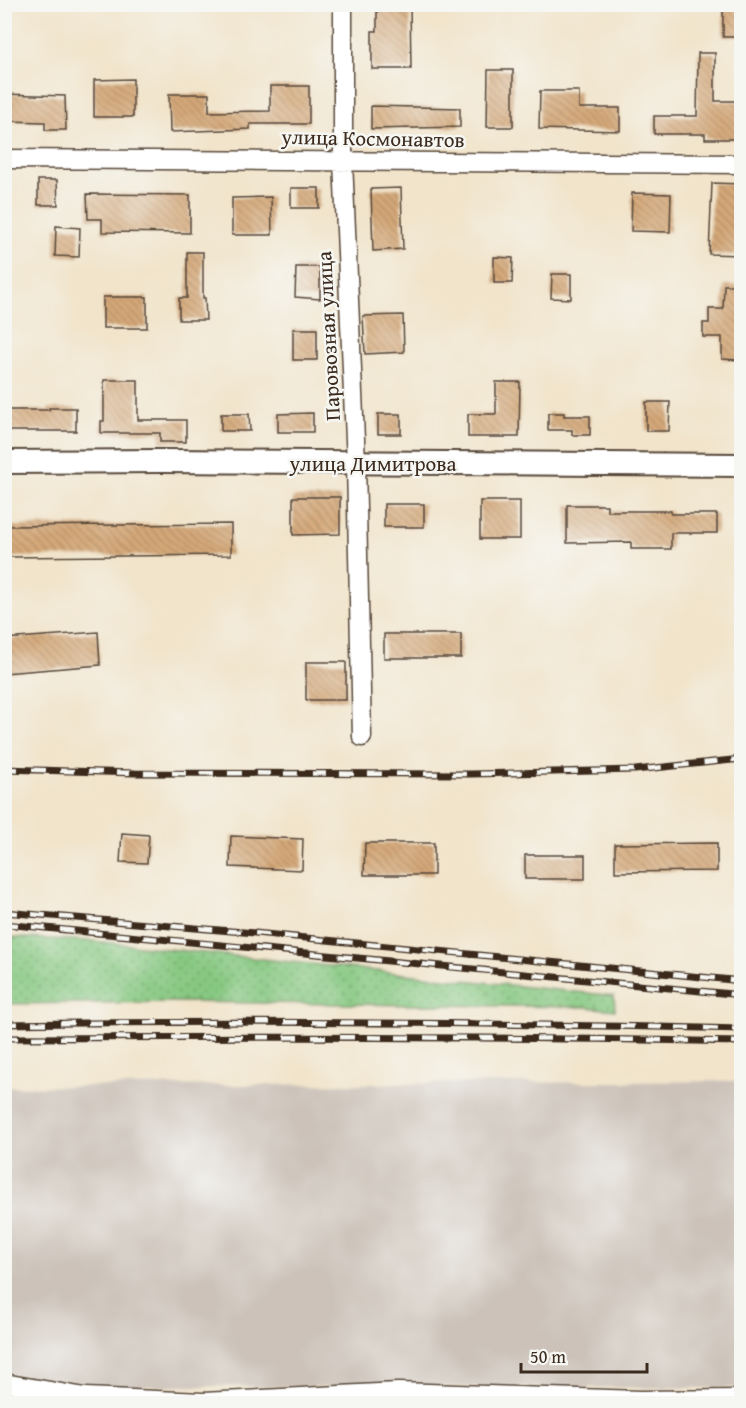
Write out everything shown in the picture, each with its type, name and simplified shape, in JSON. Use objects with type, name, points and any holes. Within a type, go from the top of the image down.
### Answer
[{"type":"street","name":"Паровозная улица","points":[[343,4],[343,160],[356,463],[362,737]]},
{"type":"street","name":"улица Космонавтов","points":[[4,159],[741,164]]},
{"type":"street","name":"улица Димитрова","points":[[4,462],[162,460],[741,465]]},
{"type":"street","points":[[4,1383],[85,1397],[203,1402],[398,1392],[640,1400],[741,1399]]},
{"type":"shaded area","points":[[741,1081],[741,1388],[114,1386],[5,1375],[4,1087]]},
{"type":"green space","points":[[5,937],[93,941],[614,996],[615,1010],[583,1007],[181,1002],[5,1004]]},
{"type":"building","points":[[377,4],[410,4],[411,69],[372,69],[372,31],[377,31]]},
{"type":"building","points":[[723,4],[741,4],[741,37],[723,37]]},
{"type":"building","points":[[698,53],[715,53],[715,101],[741,101],[741,139],[705,139],[705,134],[654,134],[654,116],[697,116]]},
{"type":"building","points":[[488,70],[513,70],[513,127],[487,127]]},
{"type":"building","points":[[133,79],[133,117],[94,117],[94,80]]},
{"type":"building","points":[[270,86],[309,86],[309,124],[250,124],[250,129],[170,132],[169,94],[209,94],[209,112],[270,111]]},
{"type":"building","points":[[540,91],[579,91],[579,108],[620,108],[620,131],[539,129]]},
{"type":"building","points":[[4,94],[65,96],[66,130],[45,130],[45,122],[4,121]]},
{"type":"building","points":[[371,106],[460,108],[460,127],[371,129]]},
{"type":"building","points":[[38,180],[57,180],[58,205],[38,205]]},
{"type":"building","points":[[712,183],[741,184],[741,255],[709,254]]},
{"type":"building","points":[[291,188],[319,188],[319,208],[291,208]]},
{"type":"building","points":[[401,188],[403,249],[373,251],[371,189]]},
{"type":"building","points":[[632,193],[671,194],[670,232],[631,231]]},
{"type":"building","points":[[87,194],[190,195],[190,233],[102,232],[102,219],[88,219]]},
{"type":"building","points":[[271,197],[272,235],[232,235],[232,198]]},
{"type":"building","points":[[56,226],[80,228],[79,257],[55,256]]},
{"type":"building","points":[[187,252],[203,252],[203,298],[205,298],[206,320],[179,320],[179,298],[187,298]]},
{"type":"building","points":[[494,257],[513,258],[512,283],[494,283]]},
{"type":"building","points":[[296,267],[320,267],[320,299],[295,297]]},
{"type":"building","points":[[552,274],[571,274],[571,299],[551,298]]},
{"type":"building","points":[[724,285],[741,285],[741,360],[722,359],[722,337],[703,337],[703,323],[709,323],[709,309],[723,309]]},
{"type":"building","points":[[103,297],[147,297],[147,328],[103,328]]},
{"type":"building","points":[[403,315],[404,352],[365,354],[363,316]]},
{"type":"building","points":[[293,329],[317,329],[317,360],[293,360]]},
{"type":"building","points":[[104,380],[138,380],[138,420],[186,420],[186,442],[160,442],[160,433],[101,433],[101,421],[104,421]]},
{"type":"building","points":[[496,382],[520,382],[519,437],[468,437],[468,414],[496,414]]},
{"type":"building","points":[[646,402],[670,402],[669,431],[646,431]]},
{"type":"building","points":[[49,408],[76,408],[76,431],[4,431],[4,410],[49,410]]},
{"type":"building","points":[[313,413],[313,432],[278,432],[278,414]]},
{"type":"building","points":[[548,413],[564,413],[564,416],[590,416],[590,435],[572,435],[572,430],[548,430]]},
{"type":"building","points":[[221,414],[249,414],[250,431],[221,431]]},
{"type":"building","points":[[378,414],[401,414],[401,434],[378,434]]},
{"type":"building","points":[[293,497],[340,497],[340,534],[293,535]]},
{"type":"building","points":[[480,501],[520,501],[520,539],[480,539]]},
{"type":"building","points":[[384,504],[424,504],[424,527],[384,527]]},
{"type":"building","points":[[567,505],[607,505],[607,511],[717,514],[717,533],[671,533],[671,549],[631,549],[631,542],[567,543]]},
{"type":"building","points":[[231,524],[231,555],[9,557],[9,526]]},
{"type":"building","points":[[98,632],[100,665],[4,673],[4,639]]},
{"type":"building","points":[[384,634],[461,634],[461,658],[384,658]]},
{"type":"building","points":[[306,662],[346,662],[346,700],[306,700]]},
{"type":"building","points":[[122,833],[149,835],[147,863],[120,862]]},
{"type":"building","points":[[231,836],[303,839],[302,870],[230,867]]},
{"type":"building","points":[[365,843],[434,843],[434,875],[364,875]]},
{"type":"building","points":[[717,843],[717,871],[615,872],[615,844]]},
{"type":"building","points":[[525,855],[585,855],[585,879],[525,879]]},
{"type":"railway","points":[[4,769],[135,773],[471,774],[635,770],[742,759]]},
{"type":"railway","points":[[4,912],[255,933],[742,981]]},
{"type":"railway","points":[[4,924],[742,995]]},
{"type":"railway","points":[[4,1024],[373,1023],[742,1029]]},
{"type":"railway","points":[[4,1038],[281,1037],[742,1042]]}]
